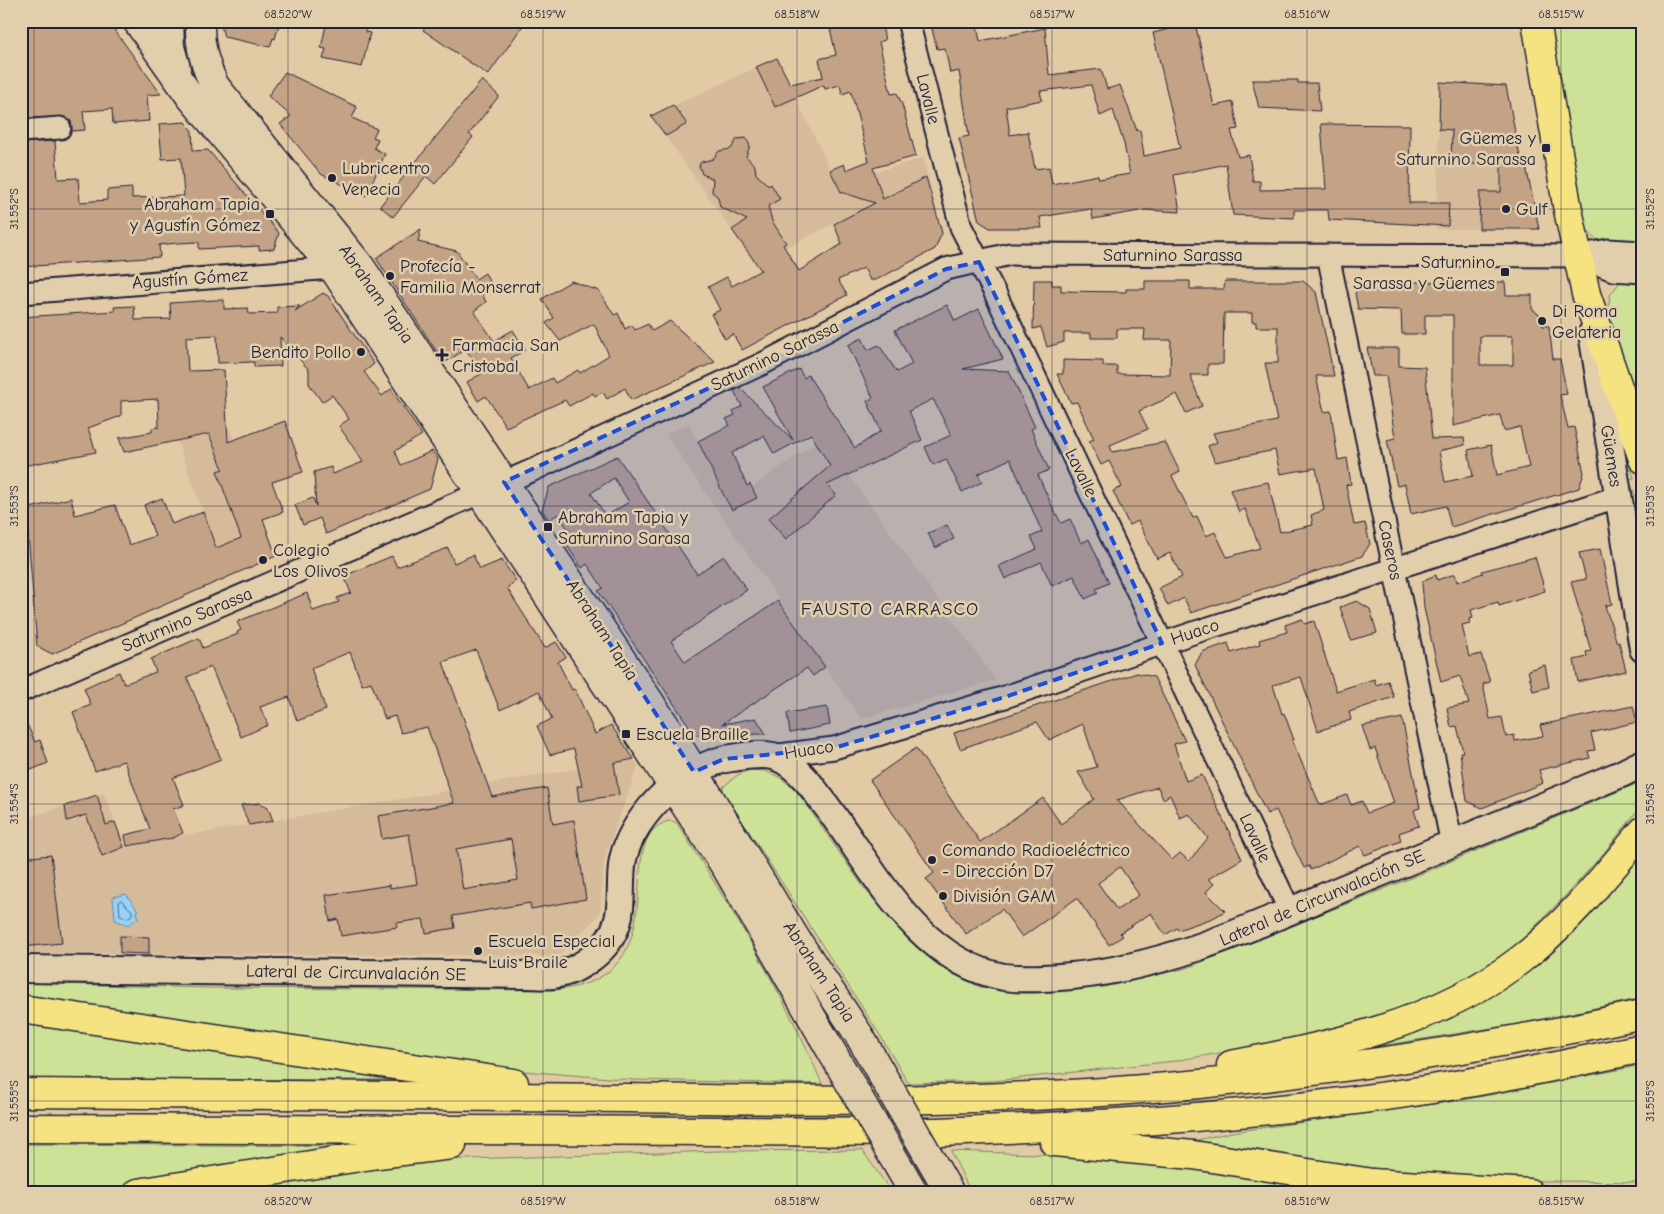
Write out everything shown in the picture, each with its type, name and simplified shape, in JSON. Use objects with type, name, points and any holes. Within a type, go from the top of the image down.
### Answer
[{"type":"main road","points":[[137,21],[190,96]]},
{"type":"main road","points":[[168,21],[173,58],[190,96]]},
{"type":"main road","name":"Abraham Tapia","points":[[200,21],[203,58],[219,91],[360,266],[492,487],[683,778],[796,939],[859,1035],[950,1193]]},
{"type":"main road","name":"Güemes","points":[[1536,21],[1586,294],[1643,458]]},
{"type":"main road","name":"Abraham Tapia","points":[[190,96],[333,268],[492,487]]},
{"type":"main road","name":"Abraham Tapia","points":[[683,778],[727,869],[914,1193]]},
{"type":"main road","points":[[1017,1096],[1214,1068],[1272,1057],[1372,1033],[1428,1014],[1465,995],[1520,960],[1563,921],[1643,831]]},
{"type":"main road","points":[[21,1009],[510,1082],[590,1090],[747,1099]]},
{"type":"main road","points":[[21,1093],[747,1099],[1017,1096],[1113,1091],[1314,1072],[1497,1044],[1643,1014]]},
{"type":"main road","points":[[21,1128],[580,1132],[938,1132],[1092,1126],[1291,1108],[1422,1090],[1643,1048]]},
{"type":"main road","points":[[138,1193],[378,1154],[580,1132]]},
{"type":"main road","points":[[938,1132],[1193,1155],[1372,1183],[1460,1191],[1529,1193]]},
{"type":"street","name":"Lavalle","points":[[908,21],[961,227],[1290,911]]},
{"type":"street","points":[[21,131],[60,128]]},
{"type":"street","name":"Saturnino Sarassa","points":[[21,691],[492,487],[764,362],[946,270],[1010,254],[1578,256],[1608,250],[1643,252]]},
{"type":"street","name":"Caseros","points":[[1328,256],[1452,844]]},
{"type":"street","name":"Saturnino Sarassa","points":[[1578,256],[1612,270],[1643,272]]},
{"type":"street","name":"Agustín Gómez","points":[[21,292],[360,266]]},
{"type":"street","name":"Güemes","points":[[1586,294],[1617,497],[1643,649]]},
{"type":"street","name":"Huaco","points":[[771,756],[834,748],[1006,697],[1162,643],[1617,497]]},
{"type":"street","name":"Lateral de Circunvalación SE","points":[[21,969],[527,975],[553,975],[566,972],[595,955],[612,935],[619,916],[622,864],[627,845],[640,822],[683,778],[724,759],[771,756],[793,767],[811,786],[900,907],[931,940],[958,960],[1004,977],[1047,978],[1091,974],[1166,959],[1234,936],[1621,774],[1643,763]]},
{"type":"highlighted area","points":[[979,262],[1162,643],[1005,697],[834,748],[724,759],[694,772],[504,482],[764,363],[946,269]]},
{"type":"shaded area","points":[[777,58],[838,186],[859,177],[923,158],[928,177],[785,248],[822,308],[796,321],[651,116]]},
{"type":"shaded area","points":[[1439,129],[1515,131],[1532,217],[1522,229],[1437,229]]},
{"type":"shaded area","points":[[689,423],[732,510],[757,498],[752,487],[816,442],[840,479],[849,475],[996,680],[861,719],[665,434]]},
{"type":"shaded area","points":[[230,429],[276,556],[227,577],[177,441]]},
{"type":"shaded area","points":[[634,759],[638,766],[604,859],[600,914],[558,956],[21,953],[21,820],[104,793],[125,846]]},
{"type":"green space","points":[[1547,21],[1643,21],[1643,243],[1598,241],[1583,224]]},
{"type":"green space","points":[[1621,281],[1643,282],[1643,417],[1607,317],[1610,295]]},
{"type":"green space","points":[[1621,440],[1634,478],[1629,479],[1643,517],[1643,595]]},
{"type":"green space","points":[[750,770],[765,771],[779,777],[796,790],[864,888],[901,931],[939,966],[980,987],[1015,993],[1104,987],[1187,968],[1406,880],[1643,781],[1643,804],[1603,854],[1517,945],[1495,962],[1442,994],[1352,1026],[1243,1049],[1174,1061],[994,1081],[908,1083],[880,1035],[723,791],[723,787],[739,774]]},
{"type":"green space","points":[[669,821],[676,822],[755,950],[807,1049],[822,1084],[634,1080],[486,1068],[21,998],[21,983],[212,988],[556,990],[596,980],[620,960],[632,935],[643,853],[651,833]]},
{"type":"green space","points":[[1643,851],[1643,998],[1523,1023],[1355,1050],[1418,1027]]},
{"type":"green space","points":[[21,1018],[394,1078],[394,1080],[21,1079]]},
{"type":"green space","points":[[1643,1065],[1643,1182],[1466,1180],[1314,1162],[1193,1141],[1232,1132],[1463,1100]]},
{"type":"green space","points":[[21,1144],[369,1146],[90,1193],[21,1193]]},
{"type":"green space","points":[[862,1150],[892,1193],[214,1193],[437,1160],[720,1151]]},
{"type":"green space","points":[[951,1151],[1090,1156],[1384,1193],[971,1193]]},
{"type":"water","points":[[126,894],[137,909],[138,918],[128,925],[115,920],[113,897]]},
{"type":"building","points":[[21,21],[108,21],[161,94],[147,95],[149,121],[113,124],[112,109],[83,111],[85,130],[72,131],[71,121],[65,117],[21,118]]},
{"type":"building","points":[[220,21],[280,21],[275,39],[273,38],[270,47],[224,37]]},
{"type":"building","points":[[333,21],[367,21],[365,32],[370,33],[362,67],[323,59],[326,49],[321,48],[326,25],[332,26]]},
{"type":"building","points":[[429,21],[526,21],[488,75],[423,30]]},
{"type":"building","points":[[832,21],[881,21],[885,40],[879,42],[891,94],[897,93],[902,104],[916,156],[873,168],[883,199],[926,177],[942,233],[935,249],[876,280],[870,280],[864,268],[838,280],[847,295],[742,350],[733,334],[725,339],[711,314],[720,310],[708,287],[727,277],[732,286],[761,270],[732,230],[747,220],[720,207],[718,197],[712,192],[713,179],[702,174],[699,166],[701,162],[713,159],[719,151],[731,149],[737,139],[746,138],[750,146],[746,156],[755,166],[756,174],[769,186],[771,184],[780,199],[768,206],[772,221],[786,243],[783,245],[799,271],[842,244],[834,224],[875,203],[841,192],[830,170],[844,164],[846,170],[869,161],[851,91],[842,94],[840,85],[825,89],[824,85],[775,107],[756,67],[777,58],[790,84],[823,77],[819,59],[836,55],[830,28],[833,27]]},
{"type":"building","points":[[930,21],[976,21],[980,41],[1045,28],[1049,75],[1101,69],[1107,89],[1120,85],[1137,131],[1140,130],[1144,156],[1180,148],[1153,33],[1195,23],[1214,106],[1233,102],[1238,129],[1231,130],[1238,157],[1249,155],[1253,181],[1260,181],[1260,190],[1326,189],[1321,124],[1410,125],[1409,203],[1449,203],[1448,226],[1329,220],[1328,210],[1294,210],[1294,218],[1233,215],[1226,164],[1174,175],[1180,212],[1145,210],[1093,219],[1091,209],[1040,217],[1042,228],[990,228],[979,221],[959,138],[969,136],[959,71],[950,73],[945,48],[937,49]],"holes":[[[1091,85],[1100,116],[1113,110],[1124,144],[1130,174],[1099,179],[1098,175],[1052,184],[1049,167],[1035,169],[1028,132],[1010,135],[1006,107],[1042,100],[1040,91]]]},
{"type":"building","points":[[285,72],[357,107],[352,118],[377,129],[373,137],[378,139],[374,148],[385,154],[366,196],[321,174],[280,124],[291,116],[268,96]]},
{"type":"building","points":[[482,80],[499,96],[469,134],[473,137],[435,184],[426,176],[393,217],[380,206]]},
{"type":"building","points":[[1252,80],[1298,80],[1298,83],[1317,83],[1320,111],[1259,108]]},
{"type":"building","points":[[1440,82],[1506,86],[1522,167],[1526,166],[1539,229],[1479,229],[1480,192],[1501,192],[1501,164],[1451,164],[1452,130],[1439,129]]},
{"type":"building","points":[[673,105],[687,124],[666,136],[651,116]]},
{"type":"building","points":[[185,122],[192,131],[193,151],[208,150],[279,233],[274,249],[259,250],[259,246],[199,249],[199,242],[178,243],[159,245],[160,257],[21,267],[21,143],[55,141],[58,179],[78,178],[80,202],[107,200],[107,190],[132,188],[132,198],[184,196],[181,158],[162,159],[159,124]]},
{"type":"building","points":[[421,229],[418,242],[457,251],[476,279],[485,273],[493,287],[482,294],[486,302],[474,311],[494,341],[513,330],[525,350],[511,358],[529,390],[552,378],[555,383],[578,370],[580,373],[609,355],[594,324],[560,341],[546,323],[554,318],[542,299],[571,281],[599,291],[614,315],[618,313],[625,329],[632,325],[635,330],[648,324],[652,331],[670,321],[715,362],[631,400],[625,388],[607,399],[603,392],[595,396],[593,393],[569,406],[565,400],[506,427],[486,396],[478,401],[467,382],[481,374],[466,349],[444,363],[376,258]]},
{"type":"building","points":[[1034,280],[1052,280],[1052,285],[1061,285],[1061,291],[1126,292],[1126,289],[1145,289],[1145,281],[1190,281],[1190,289],[1224,289],[1225,281],[1303,281],[1316,292],[1334,376],[1316,376],[1324,412],[1331,411],[1338,460],[1347,458],[1351,484],[1346,485],[1354,525],[1365,523],[1370,544],[1362,556],[1191,613],[1184,598],[1168,606],[1159,588],[1182,577],[1170,553],[1157,559],[1138,521],[1129,525],[1113,491],[1122,487],[1109,461],[1101,465],[1089,441],[1094,439],[1077,402],[1071,403],[1057,374],[1063,374],[1063,360],[1103,361],[1103,366],[1117,366],[1117,374],[1170,375],[1171,340],[1144,340],[1145,329],[1117,329],[1117,338],[1091,338],[1091,333],[1064,333],[1064,342],[1047,347],[1041,327],[1033,329]],"holes":[[[1224,313],[1252,313],[1252,322],[1256,322],[1256,327],[1278,327],[1278,363],[1265,363],[1277,421],[1213,433],[1217,442],[1208,446],[1215,462],[1275,450],[1280,474],[1316,468],[1324,510],[1311,515],[1313,525],[1280,532],[1268,482],[1230,490],[1239,512],[1245,509],[1260,548],[1227,557],[1215,532],[1206,536],[1197,516],[1193,518],[1172,476],[1180,472],[1165,442],[1112,452],[1110,445],[1148,429],[1139,411],[1177,394],[1186,413],[1202,406],[1190,375],[1208,375],[1208,364],[1223,364]]]},
{"type":"building","points":[[1365,282],[1505,282],[1506,295],[1532,295],[1532,309],[1543,318],[1543,326],[1549,326],[1553,359],[1560,359],[1567,394],[1560,395],[1568,428],[1574,427],[1584,473],[1579,488],[1451,527],[1446,506],[1411,514],[1405,484],[1397,486],[1387,440],[1395,438],[1386,376],[1373,376],[1367,348],[1399,348],[1399,366],[1425,367],[1432,439],[1464,438],[1465,445],[1439,451],[1445,482],[1473,476],[1468,450],[1491,445],[1497,475],[1529,467],[1520,427],[1504,431],[1500,415],[1453,426],[1453,315],[1425,315],[1425,334],[1402,334],[1401,310],[1358,309],[1355,293]],"holes":[[[1480,336],[1513,336],[1513,365],[1480,365]]]},
{"type":"building","points":[[323,293],[328,296],[374,364],[364,372],[382,396],[391,389],[422,435],[395,451],[401,465],[432,451],[438,459],[430,489],[326,534],[320,518],[303,525],[295,505],[313,498],[316,506],[314,472],[331,467],[333,474],[363,462],[339,426],[349,419],[332,395],[322,402],[309,384],[309,370],[280,337],[281,366],[254,367],[254,362],[218,363],[217,335],[186,337],[188,371],[224,370],[228,442],[285,421],[303,472],[272,482],[283,512],[263,519],[276,556],[52,654],[37,646],[26,509],[71,498],[75,515],[115,505],[129,545],[155,536],[144,505],[162,498],[172,524],[203,512],[216,548],[241,538],[217,471],[223,469],[209,434],[124,452],[119,438],[152,432],[152,428],[159,427],[158,399],[121,401],[121,416],[88,428],[96,452],[23,466],[21,317],[115,311],[114,307],[134,306],[135,320],[171,319],[170,303],[215,300],[224,300],[224,309],[248,308],[249,314],[277,313],[277,307],[300,306],[295,311]]},
{"type":"building","points":[[947,305],[955,321],[979,309],[1003,359],[963,369],[1009,371],[1035,427],[1031,429],[1049,470],[1038,475],[1051,504],[1061,523],[1070,519],[1081,543],[1089,539],[1109,583],[1096,589],[1098,593],[1085,599],[1074,576],[1052,586],[1041,562],[1005,579],[999,566],[1037,549],[1031,537],[1042,532],[1010,459],[978,474],[982,482],[962,492],[946,459],[933,465],[925,447],[951,435],[933,399],[909,411],[922,440],[827,485],[836,495],[786,539],[768,519],[830,466],[811,434],[774,454],[764,436],[732,453],[747,486],[750,484],[757,498],[732,510],[724,496],[698,441],[730,425],[726,419],[735,415],[733,411],[742,406],[734,391],[740,388],[793,440],[763,387],[799,369],[804,378],[808,375],[855,448],[881,431],[867,401],[873,398],[848,345],[862,338],[868,350],[879,345],[897,372],[912,364],[895,330]]},
{"type":"building","points":[[617,456],[697,574],[724,556],[747,590],[671,641],[685,662],[778,601],[825,667],[813,676],[807,668],[722,724],[756,718],[766,734],[695,735],[598,591],[603,588],[587,564],[582,568],[565,543],[574,538],[558,514],[549,520],[542,510],[549,487]],"holes":[[[614,478],[629,502],[606,516],[591,493]]]},
{"type":"building","points":[[947,525],[954,539],[935,548],[928,533]]},
{"type":"building","points":[[448,548],[454,563],[473,555],[480,569],[502,560],[516,581],[507,588],[545,648],[556,642],[566,657],[558,662],[572,690],[575,689],[595,734],[611,725],[634,759],[614,763],[619,795],[579,801],[577,786],[582,786],[574,749],[550,755],[537,726],[552,719],[539,691],[500,710],[476,650],[443,662],[492,797],[547,788],[553,824],[574,820],[586,899],[531,909],[530,903],[453,916],[455,928],[426,933],[423,919],[396,923],[397,927],[341,936],[338,919],[330,921],[326,895],[390,885],[390,888],[417,884],[409,834],[382,839],[378,816],[454,803],[427,727],[401,733],[395,716],[385,719],[371,682],[362,685],[350,652],[311,668],[326,710],[297,721],[289,697],[260,707],[268,725],[241,737],[211,667],[187,677],[221,759],[173,778],[184,805],[173,809],[183,833],[173,838],[127,846],[125,835],[150,829],[124,761],[95,771],[73,712],[91,705],[84,688],[119,672],[124,684],[156,672],[151,659],[199,638],[203,648],[238,634],[237,632],[241,630],[237,622],[307,593],[313,611],[339,602],[337,598],[351,593],[344,576],[392,556],[397,567]],"holes":[[[511,839],[518,880],[463,890],[456,849]]]},
{"type":"building","points":[[1600,549],[1612,604],[1605,606],[1617,643],[1619,642],[1626,671],[1578,682],[1574,660],[1587,657],[1586,652],[1591,651],[1571,582],[1586,579],[1579,553]]},
{"type":"building","points":[[1535,557],[1545,591],[1499,606],[1498,602],[1471,610],[1473,618],[1469,619],[1470,623],[1462,625],[1469,657],[1481,654],[1490,682],[1483,684],[1490,719],[1502,717],[1506,737],[1514,735],[1515,741],[1543,736],[1540,725],[1633,706],[1637,722],[1591,733],[1595,750],[1588,751],[1590,758],[1539,770],[1543,783],[1482,808],[1467,801],[1460,752],[1463,752],[1457,726],[1451,727],[1447,708],[1469,704],[1460,676],[1441,682],[1424,608],[1422,583],[1436,575],[1437,580],[1455,574],[1457,582],[1483,573],[1482,571]]},
{"type":"building","points":[[1357,601],[1370,609],[1377,633],[1351,640],[1340,607]]},
{"type":"building","points":[[1302,619],[1304,624],[1314,621],[1336,691],[1374,679],[1376,685],[1388,681],[1394,697],[1349,712],[1351,720],[1318,731],[1301,677],[1273,685],[1282,714],[1284,713],[1294,740],[1292,740],[1320,805],[1347,795],[1351,805],[1362,801],[1367,813],[1394,803],[1375,748],[1370,750],[1362,726],[1402,718],[1420,808],[1414,810],[1419,826],[1399,833],[1401,841],[1365,855],[1360,846],[1311,870],[1309,866],[1304,868],[1276,810],[1267,814],[1195,665],[1202,652],[1228,643],[1231,653],[1260,644],[1259,640],[1287,632],[1285,625]]},
{"type":"building","points":[[1545,665],[1549,687],[1533,691],[1528,670]]},
{"type":"building","points":[[1137,673],[1154,677],[1185,741],[1174,744],[1186,781],[1202,775],[1242,859],[1208,879],[1214,884],[1206,892],[1225,911],[1213,918],[1178,930],[1177,928],[1165,935],[1151,913],[1120,933],[1123,936],[1109,945],[1077,898],[1022,937],[1002,909],[966,934],[926,879],[934,873],[870,780],[916,748],[980,842],[1043,798],[1061,824],[1094,799],[1078,772],[1097,767],[1083,724],[1049,740],[1037,722],[960,749],[954,733]],"holes":[[[1158,787],[1163,799],[1170,795],[1180,818],[1189,814],[1208,838],[1189,861],[1180,853],[1172,860],[1117,800]],[[1120,867],[1139,895],[1117,910],[1098,883]]]},
{"type":"building","points":[[827,707],[830,725],[790,733],[787,713]]},
{"type":"building","points":[[21,711],[35,742],[40,740],[48,763],[31,770],[27,762],[21,764]]},
{"type":"building","points":[[97,795],[106,825],[115,822],[124,847],[102,856],[86,815],[67,821],[65,806]]},
{"type":"building","points":[[260,803],[268,807],[273,821],[249,825],[241,805]]},
{"type":"building","points":[[51,855],[62,943],[21,947],[21,858]]},
{"type":"building","points":[[120,936],[149,937],[149,954],[120,953]]},
{"type":"place","name":"Güemes y Saturnino Sarassa","points":[[1546,148]]},
{"type":"place","name":"Lubricentro Venecia","points":[[332,178]]},
{"type":"place","name":"Gulf","points":[[1506,209]]},
{"type":"place","name":"Abraham Tapia y Agustín Gómez","points":[[270,214]]},
{"type":"place","name":"Saturnino Sarassa y Güemes","points":[[1505,272]]},
{"type":"place","name":"Profecía - Familia Monserrat","points":[[390,276]]},
{"type":"place","name":"Di Roma Gelateria","points":[[1542,321]]},
{"type":"place","name":"Bendito Pollo","points":[[361,352]]},
{"type":"place","name":"Farmacia San Cristobal","points":[[442,355]]},
{"type":"place","name":"Abraham Tapia y Saturnino Sarasa","points":[[548,527]]},
{"type":"place","name":"Colegio Los Olivos","points":[[263,560]]},
{"type":"place","name":"Escuela Braille","points":[[626,734]]},
{"type":"place","name":"Comando Radioeléctrico - Dirección D7","points":[[932,860]]},
{"type":"place","name":"División GAM","points":[[943,896]]},
{"type":"place","name":"Escuela Especial Luis Braile","points":[[478,951]]},
{"type":"district","name":"FAUSTO CARRASCO","points":[[890,609]]}]
